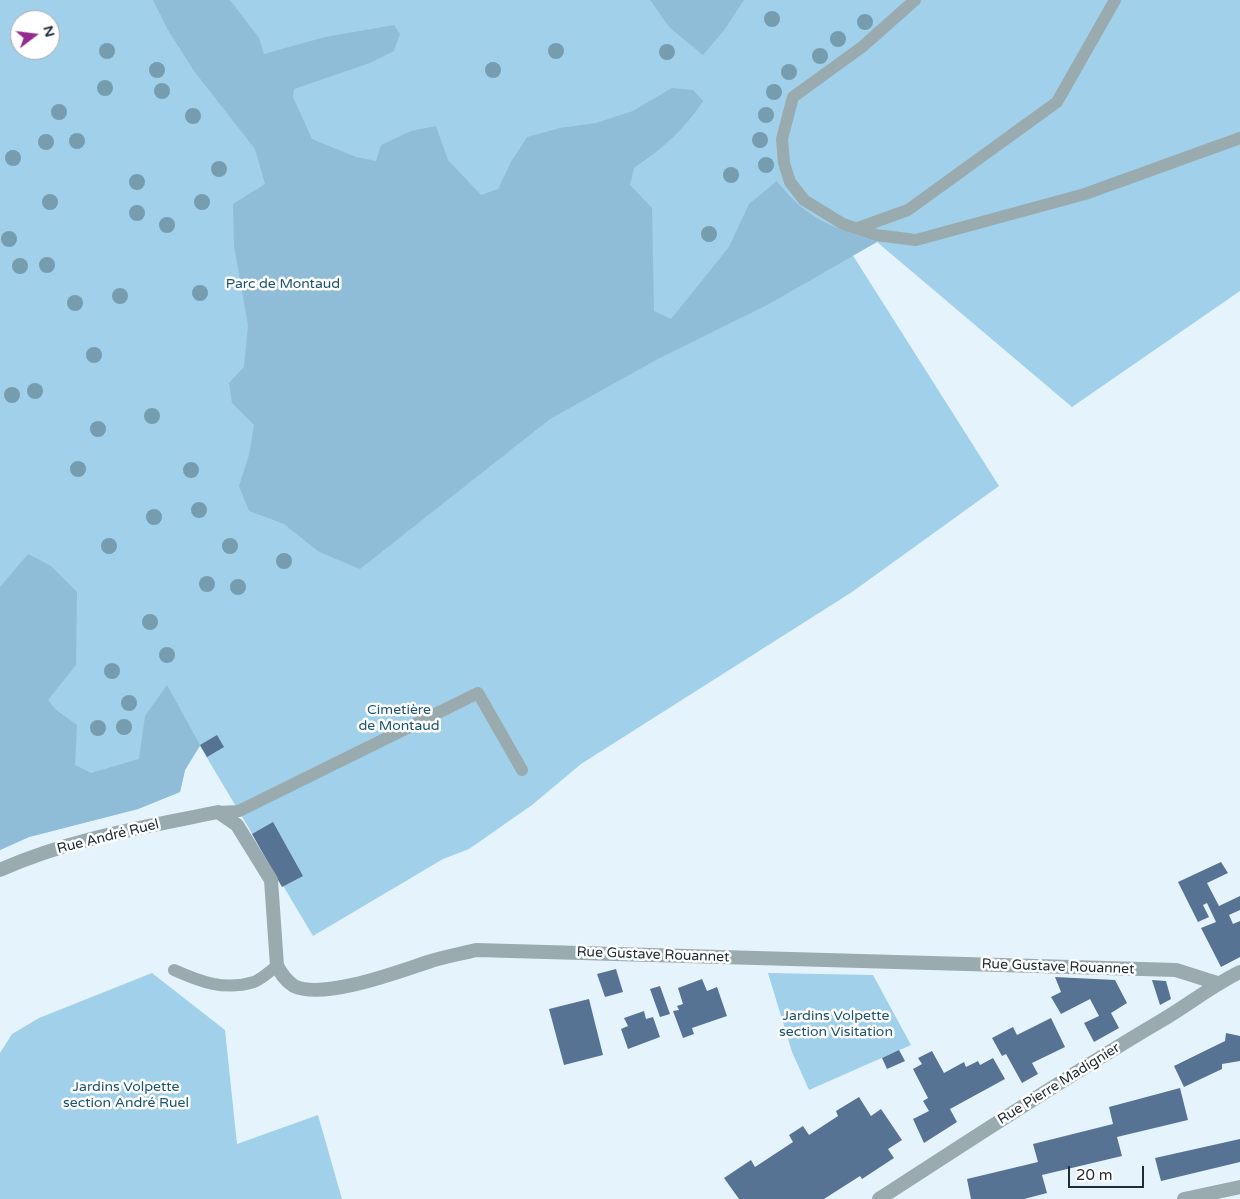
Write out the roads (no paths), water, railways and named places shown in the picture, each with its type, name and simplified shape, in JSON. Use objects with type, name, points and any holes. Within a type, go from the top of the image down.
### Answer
[{"type":"street","name":"Rue André Ruel","points":[[0,870],[24,860],[89,840],[218,812]]},
{"type":"street","points":[[218,812],[236,825],[271,880],[277,966]]},
{"type":"street","name":"Rue Gustave Rouannet","points":[[277,966],[283,978],[295,987],[308,989],[335,988],[370,982],[429,962],[476,950],[1176,970],[1217,983]]},
{"type":"street","name":"Rue Pierre Madignier","points":[[879,1199],[1068,1076],[1177,1012],[1217,983],[1240,972]]},
{"type":"street","points":[[1184,1199],[1240,1187]]},
{"type":"lane","points":[[915,0],[862,48],[793,97],[782,139],[784,163],[790,182],[804,200],[844,224],[876,235],[916,240],[1085,194],[1240,138]]},
{"type":"lane","points":[[858,228],[908,210],[1057,102],[1115,0]]},
{"type":"lane","points":[[218,812],[239,812],[478,693],[522,770]]},
{"type":"lane","points":[[174,970],[205,984],[228,986],[255,982],[277,966]]},
{"type":"park label","name":"Parc de Montaud","points":[[283,284]]},
{"type":"park label","name":"Cimetière de Montaud","points":[[399,718]]},
{"type":"park label","name":"Jardins Volpette section Visitation","points":[[836,1024]]},
{"type":"park label","name":"Jardins Volpette section André Ruel","points":[[126,1096]]}]
